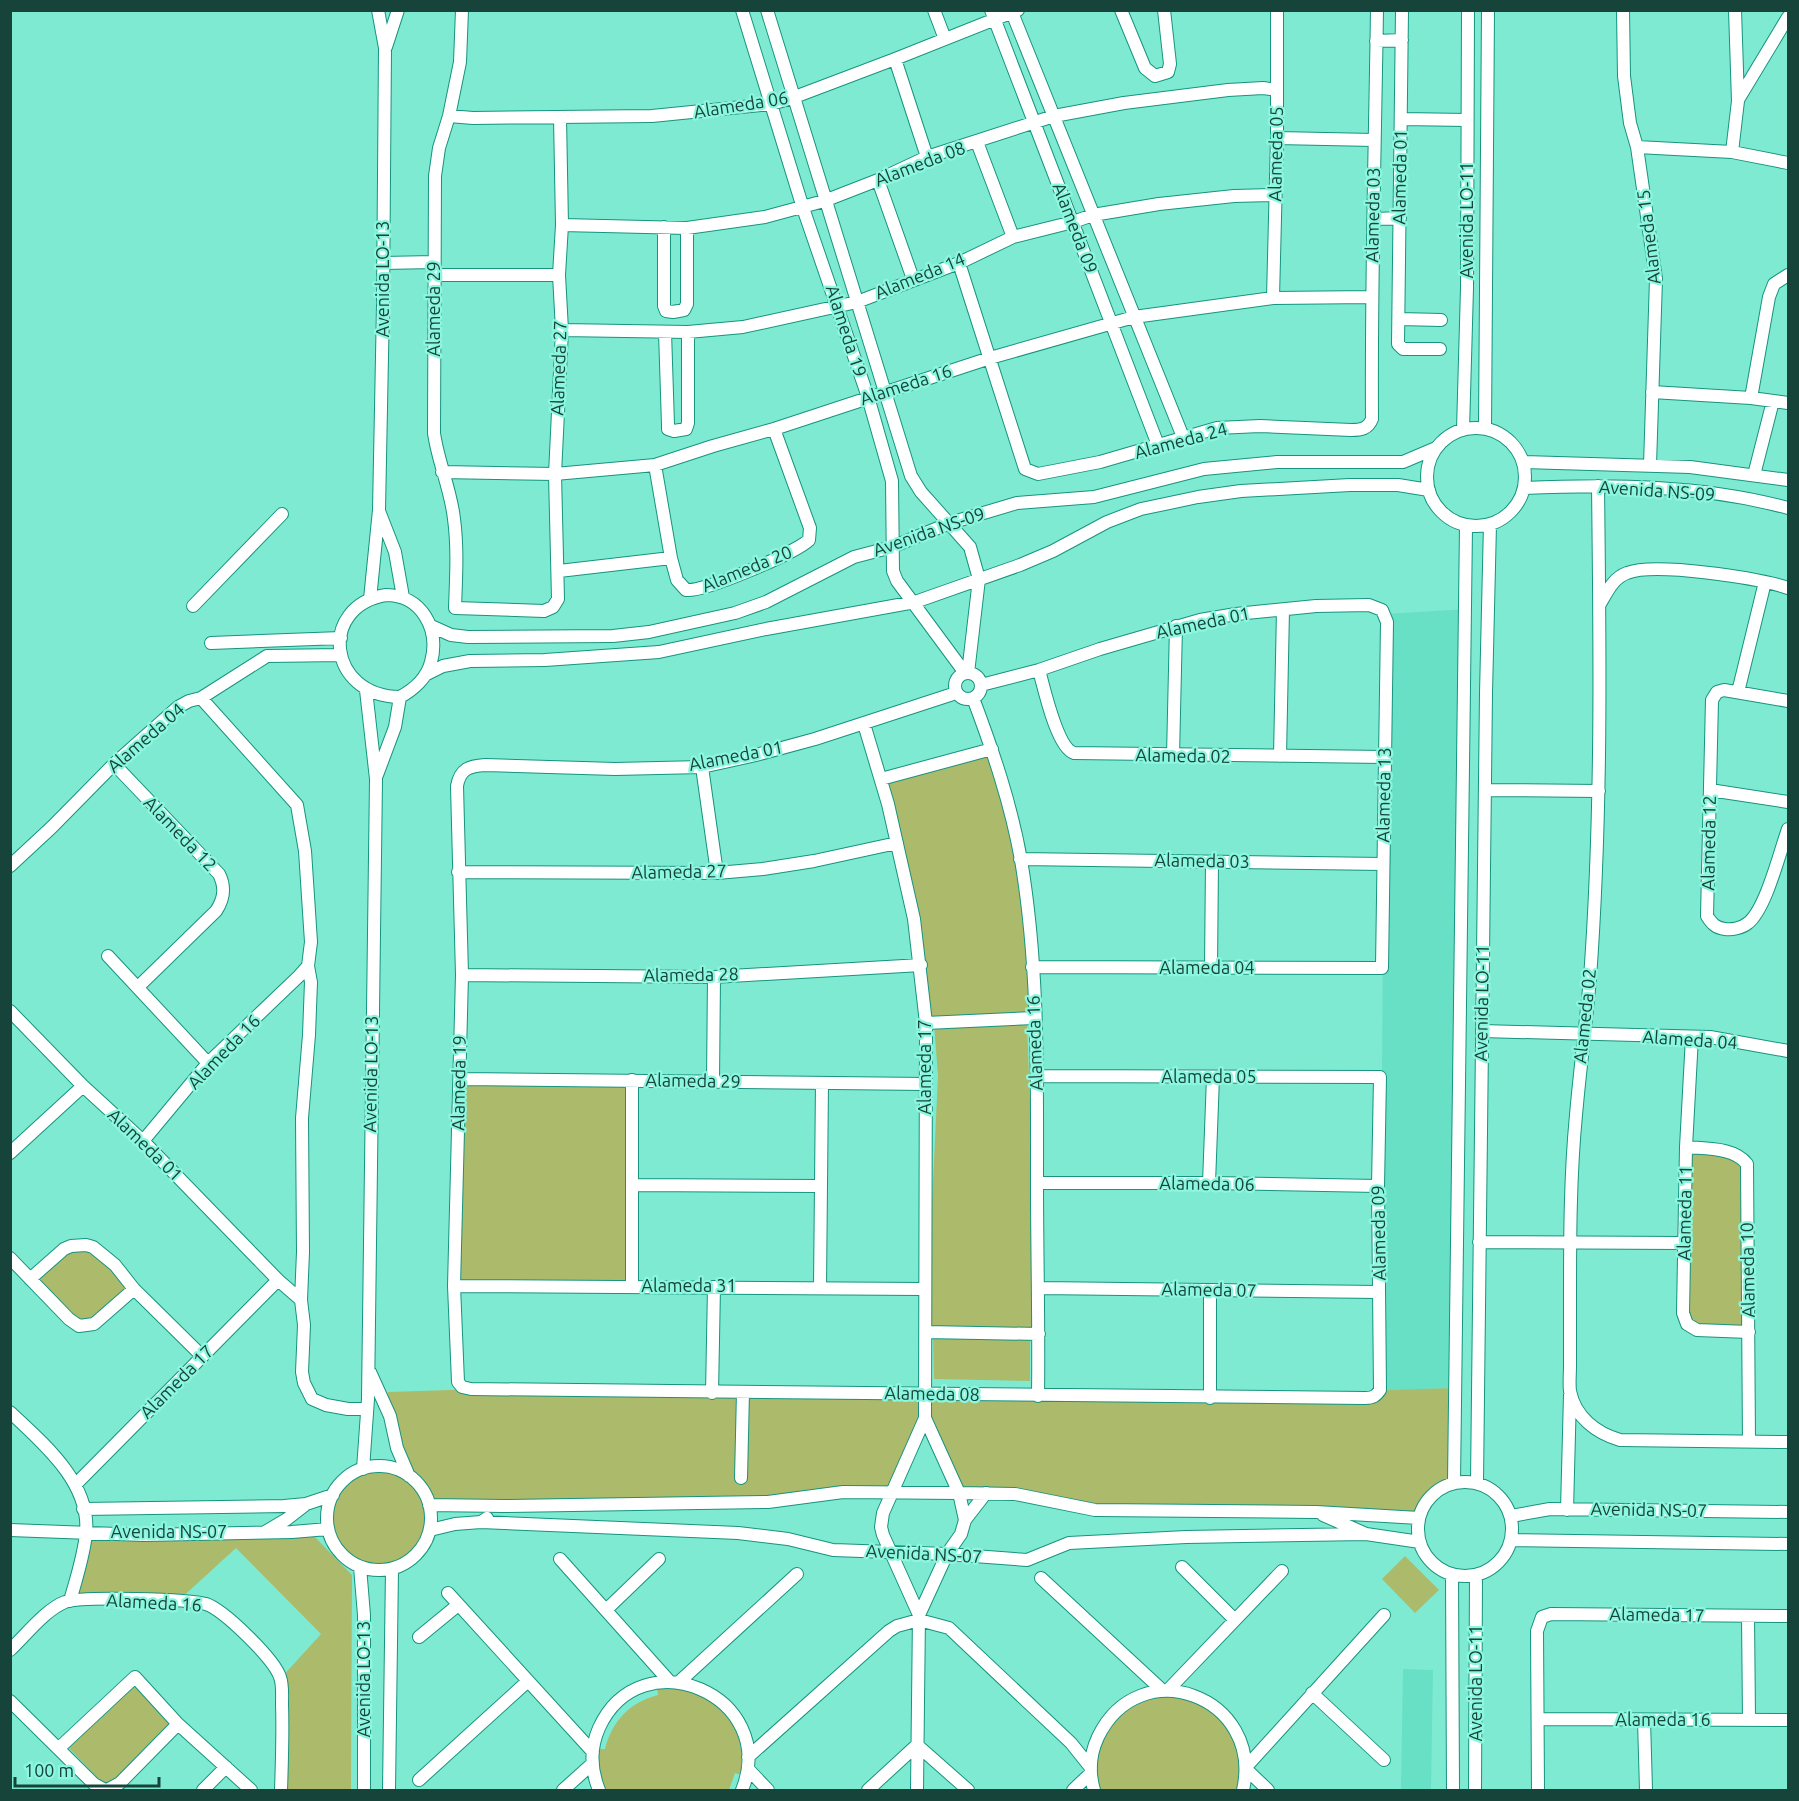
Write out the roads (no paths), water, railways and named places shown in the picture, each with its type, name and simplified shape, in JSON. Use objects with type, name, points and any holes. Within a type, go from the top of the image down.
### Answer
[{"type":"street","name":"Avenida LO-13","points":[[370,599],[379,510],[383,306],[385,48],[378,10]]},
{"type":"street","name":"Avenida LO-13","points":[[385,48],[398,10]]},
{"type":"street","name":"Alameda 29","points":[[462,10],[460,62],[449,116],[439,148],[435,176],[434,433],[454,518],[457,562],[455,608],[544,611]]},
{"type":"street","name":"Alameda 19","points":[[742,10],[804,208],[868,397],[892,481],[893,572],[897,581],[967,673]]},
{"type":"street","name":"Alameda 19","points":[[767,10],[792,98],[910,476],[921,492],[970,547],[979,579],[967,673]]},
{"type":"street","points":[[934,10],[945,39]]},
{"type":"street","points":[[1121,10],[1145,68],[1155,76],[1168,72],[1170,64],[1164,10]]},
{"type":"street","name":"Alameda 05","points":[[1273,298],[1277,10]]},
{"type":"street","name":"Alameda 03","points":[[1372,419],[1371,297],[1375,219],[1377,10]]},
{"type":"street","name":"Alameda 01","points":[[1402,10],[1398,344],[1403,349],[1440,349]]},
{"type":"street","name":"Avenida LO-11","points":[[1463,429],[1467,288],[1468,10]]},
{"type":"street","name":"Avenida LO-11","points":[[1485,429],[1488,10]]},
{"type":"street","name":"Alameda 15","points":[[1623,10],[1624,76],[1656,279],[1650,465]]},
{"type":"street","points":[[1732,152],[1737,101],[1735,10]]},
{"type":"street","name":"Alameda 06","points":[[449,116],[473,118],[652,116],[771,104],[945,39],[993,15],[1014,11]]},
{"type":"street","name":"Alameda 09","points":[[1014,11],[1183,437]]},
{"type":"street","name":"Alameda 09","points":[[993,15],[1158,445]]},
{"type":"street","points":[[1737,101],[1788,17]]},
{"type":"street","points":[[1376,40],[1402,40]]},
{"type":"street","points":[[895,59],[927,158]]},
{"type":"street","name":"Alameda 08","points":[[562,225],[687,228],[765,217],[804,208],[878,180],[927,158],[1054,116],[1124,102],[1228,90],[1263,88],[1277,90]]},
{"type":"street","name":"Alameda 27","points":[[544,611],[553,607],[558,598],[555,474],[562,330],[559,275],[562,225],[560,117]]},
{"type":"street","points":[[1401,119],[1467,120]]},
{"type":"street","points":[[1277,138],[1374,140]]},
{"type":"street","points":[[977,142],[1013,237]]},
{"type":"street","points":[[1637,147],[1732,152],[1788,163]]},
{"type":"street","points":[[878,180],[913,279]]},
{"type":"street","name":"Alameda 14","points":[[562,330],[688,332],[743,327],[857,302],[959,262],[1013,237],[1093,215],[1159,204],[1234,196],[1275,195]]},
{"type":"street","points":[[1375,219],[1400,218]]},
{"type":"street","points":[[664,227],[664,306],[666,311],[673,312],[684,310],[687,304],[687,228]]},
{"type":"street","points":[[959,262],[990,358]]},
{"type":"street","points":[[382,263],[559,275]]},
{"type":"street","points":[[1751,398],[1769,297],[1774,284],[1788,275]]},
{"type":"street","name":"Alameda 16","points":[[442,472],[555,474],[655,465],[774,429],[990,358],[1134,317],[1273,298],[1371,297]]},
{"type":"street","points":[[1399,319],[1441,320]]},
{"type":"street","points":[[665,332],[668,429],[674,431],[686,429],[688,423],[688,332]]},
{"type":"street","name":"Alameda 24","points":[[990,358],[1024,469],[1038,474],[1100,462],[1217,428],[1359,430],[1367,426],[1372,419]]},
{"type":"street","points":[[1652,392],[1751,398],[1788,403]]},
{"type":"street","points":[[1754,476],[1773,401]]},
{"type":"street","name":"Alameda 20","points":[[671,558],[677,580],[686,590],[700,589],[767,563],[810,540],[810,528],[774,429]]},
{"type":"street","points":[[1463,429],[1485,429],[1499,433],[1511,442],[1524,462],[1524,488],[1517,504],[1505,517],[1490,524],[1466,526],[1454,521],[1434,503],[1429,490],[1427,472],[1436,448],[1448,437],[1463,429]]},
{"type":"street","name":"Avenida NS-09","points":[[431,626],[451,635],[468,637],[613,636],[649,632],[735,613],[766,602],[854,557],[892,547],[950,523],[1017,503],[1094,497],[1204,469],[1277,462],[1403,462],[1436,448]]},
{"type":"street","name":"Avenida NS-09","points":[[1524,462],[1690,467],[1788,480]]},
{"type":"street","points":[[558,571],[671,558],[655,465]]},
{"type":"street","points":[[424,675],[443,666],[470,661],[544,660],[659,652],[766,629],[915,602],[1053,551],[1107,522],[1141,509],[1198,497],[1240,491],[1350,485],[1398,485],[1429,490]]},
{"type":"street","name":"Avenida NS-09","points":[[1524,488],[1598,486],[1690,491],[1741,498],[1788,508]]},
{"type":"street","name":"Alameda 02","points":[[1598,486],[1601,694],[1599,790],[1586,1034],[1580,1063],[1575,1118],[1570,1242],[1570,1391],[1583,1418],[1592,1427],[1606,1436],[1620,1440],[1788,1442]]},
{"type":"street","name":"Avenida LO-13","points":[[379,510],[395,552],[404,597]]},
{"type":"street","points":[[193,606],[282,514]]},
{"type":"street","name":"Avenida LO-11","points":[[1477,1482],[1490,524]]},
{"type":"street","name":"Avenida LO-11","points":[[1454,1482],[1466,526]]},
{"type":"street","points":[[1600,605],[1611,585],[1618,578],[1625,573],[1640,570],[1700,572],[1788,588]]},
{"type":"street","points":[[1738,692],[1765,582]]},
{"type":"street","points":[[386,595],[404,597],[419,608],[431,626],[433,639],[431,663],[418,685],[400,697],[381,695],[366,690],[352,678],[341,655],[341,638],[350,615],[363,603],[386,595]]},
{"type":"street","name":"Alameda 01","points":[[981,685],[1039,670],[1176,626],[1236,614],[1316,606],[1369,605],[1382,610],[1387,622]]},
{"type":"street","points":[[1280,756],[1283,610]]},
{"type":"street","name":"Alameda 13","points":[[1382,968],[1387,622]]},
{"type":"street","points":[[1173,756],[1176,626]]},
{"type":"street","points":[[211,643],[341,638]]},
{"type":"street","points":[[267,640],[267,656],[341,655]]},
{"type":"street","name":"Alameda 04","points":[[12,862],[114,764],[178,707],[201,698],[267,656]]},
{"type":"street","name":"Alameda 02","points":[[1039,670],[1061,742],[1069,752],[1173,756],[1384,757]]},
{"type":"street","points":[[967,673],[977,676],[981,685],[981,690],[973,698],[964,699],[956,693],[956,680],[967,673]]},
{"type":"street","name":"Avenida LO-13","points":[[363,1469],[368,1368],[376,779],[366,690]]},
{"type":"street","name":"Alameda 12","points":[[1788,701],[1738,692],[1717,692],[1712,700],[1707,916],[1711,923],[1718,928],[1730,930],[1747,924],[1755,915],[1762,903],[1788,829]]},
{"type":"street","name":"Alameda 01","points":[[472,766],[615,769],[702,767],[756,755],[864,724],[956,693]]},
{"type":"street","name":"Avenida LO-13","points":[[376,779],[395,727],[400,697]]},
{"type":"street","points":[[201,698],[297,806],[301,821],[311,942],[308,966],[311,982],[309,1035],[302,1118],[301,1300],[304,1325],[302,1372],[312,1399],[326,1405],[348,1409],[367,1409]]},
{"type":"street","name":"Alameda 16","points":[[973,698],[992,748],[1020,859],[1029,927],[1038,1076],[1038,1396]]},
{"type":"street","name":"Alameda 17","points":[[864,724],[897,843],[914,919],[921,965],[926,1023],[925,1418]]},
{"type":"street","points":[[881,779],[992,748]]},
{"type":"street","name":"Alameda 12","points":[[114,764],[219,874],[224,891],[216,911],[138,987]]},
{"type":"street","name":"Alameda 19","points":[[472,766],[460,773],[456,786],[462,975],[454,1286],[458,1382],[466,1388],[481,1389]]},
{"type":"street","points":[[702,767],[717,873]]},
{"type":"street","points":[[1485,790],[1599,790]]},
{"type":"street","points":[[1710,790],[1788,802]]},
{"type":"street","name":"Alameda 27","points":[[458,872],[717,873],[804,863],[897,843]]},
{"type":"street","name":"Alameda 03","points":[[1020,859],[1383,864]]},
{"type":"street","points":[[1210,968],[1212,862]]},
{"type":"street","points":[[108,956],[208,1063]]},
{"type":"street","name":"Alameda 28","points":[[462,975],[714,977],[921,965]]},
{"type":"street","name":"Alameda 16","points":[[143,1141],[208,1063],[308,966]]},
{"type":"street","name":"Alameda 04","points":[[1032,967],[1382,968]]},
{"type":"street","points":[[713,1082],[714,977]]},
{"type":"street","name":"Alameda 01","points":[[10,1011],[83,1086],[143,1141],[278,1280],[301,1300]]},
{"type":"street","points":[[926,1023],[1034,1018]]},
{"type":"street","name":"Alameda 04","points":[[1482,1031],[1710,1037],[1788,1052]]},
{"type":"street","name":"Alameda 11","points":[[1692,1037],[1686,1147],[1683,1313],[1687,1324],[1697,1330],[1749,1332]]},
{"type":"street","name":"Alameda 05","points":[[1038,1076],[1380,1077]]},
{"type":"street","points":[[1209,1183],[1213,1077]]},
{"type":"street","name":"Alameda 09","points":[[1380,1077],[1378,1186],[1380,1390]]},
{"type":"street","name":"Alameda 29","points":[[460,1079],[926,1084]]},
{"type":"street","points":[[632,1080],[632,1286]]},
{"type":"street","points":[[820,1287],[822,1083]]},
{"type":"street","points":[[10,1153],[83,1086]]},
{"type":"street","name":"Alameda 10","points":[[1686,1147],[1731,1152],[1747,1164],[1749,1442]]},
{"type":"street","name":"Alameda 06","points":[[1037,1183],[1378,1186]]},
{"type":"street","points":[[633,1185],[821,1186]]},
{"type":"street","points":[[1479,1242],[1684,1243]]},
{"type":"street","points":[[30,1278],[64,1249],[76,1244],[86,1245],[101,1252],[134,1289],[202,1356]]},
{"type":"street","points":[[10,1258],[69,1319],[79,1326],[94,1324],[134,1289]]},
{"type":"street","name":"Alameda 17","points":[[76,1484],[278,1280]]},
{"type":"street","name":"Alameda 31","points":[[454,1286],[924,1289]]},
{"type":"street","points":[[712,1393],[714,1287]]},
{"type":"street","name":"Alameda 07","points":[[1039,1288],[1379,1292]]},
{"type":"street","points":[[1210,1290],[1210,1398]]},
{"type":"street","points":[[926,1332],[1039,1334]]},
{"type":"street","name":"Avenida LO-13","points":[[368,1368],[390,1416],[397,1448],[409,1476]]},
{"type":"street","name":"Alameda 08","points":[[481,1389],[1210,1398],[1365,1398],[1374,1397],[1380,1390]]},
{"type":"street","points":[[1567,1510],[1570,1391]]},
{"type":"street","points":[[741,1478],[742,1392]]},
{"type":"street","points":[[10,1412],[45,1445],[76,1484],[87,1531],[70,1601]]},
{"type":"street","points":[[919,1617],[881,1527],[883,1513],[925,1418]]},
{"type":"street","points":[[925,1418],[959,1493],[965,1520]]},
{"type":"street","points":[[378,1466],[389,1467],[409,1476],[425,1494],[429,1506],[430,1530],[425,1543],[416,1555],[405,1564],[392,1569],[371,1570],[360,1567],[346,1558],[334,1545],[328,1529],[327,1517],[333,1495],[347,1477],[363,1469],[378,1466]]},
{"type":"street","points":[[1454,1482],[1477,1482],[1492,1489],[1504,1501],[1511,1516],[1511,1540],[1498,1563],[1488,1571],[1476,1575],[1452,1575],[1438,1568],[1427,1557],[1420,1542],[1419,1518],[1426,1502],[1438,1489],[1454,1482]]},
{"type":"street","name":"Avenida NS-07","points":[[429,1506],[768,1502],[843,1492],[986,1493],[1015,1494],[1095,1510],[1316,1512],[1419,1518]]},
{"type":"street","points":[[917,1791],[919,1617],[947,1554],[961,1533],[965,1520],[986,1493]]},
{"type":"street","name":"Avenida NS-07","points":[[83,1509],[306,1504],[333,1495]]},
{"type":"street","points":[[264,1532],[287,1519],[306,1504]]},
{"type":"street","name":"Avenida NS-07","points":[[481,1522],[504,1506]]},
{"type":"street","name":"Avenida NS-07","points":[[1511,1516],[1550,1509],[1788,1512]]},
{"type":"street","name":"Avenida NS-07","points":[[1316,1512],[1366,1534]]},
{"type":"street","name":"Avenida NS-07","points":[[430,1530],[455,1524],[481,1522],[738,1533],[788,1539],[833,1550],[947,1554],[1027,1560],[1069,1544],[1186,1537],[1366,1534],[1420,1542]]},
{"type":"street","name":"Avenida NS-07","points":[[10,1530],[144,1534],[328,1529]]},
{"type":"street","name":"Avenida NS-07","points":[[1511,1540],[1788,1544]]},
{"type":"street","points":[[560,1559],[653,1662],[674,1682]]},
{"type":"street","points":[[606,1610],[659,1559]]},
{"type":"street","name":"Avenida LO-13","points":[[360,1567],[364,1615],[364,1791]]},
{"type":"street","points":[[1182,1567],[1235,1620]]},
{"type":"street","name":"Avenida LO-13","points":[[389,1791],[392,1569]]},
{"type":"street","points":[[1166,1690],[1193,1665],[1281,1571]]},
{"type":"street","points":[[674,1682],[699,1665],[797,1574]]},
{"type":"street","name":"Avenida LO-11","points":[[1452,1575],[1453,1791]]},
{"type":"street","name":"Avenida LO-11","points":[[1475,1791],[1476,1575]]},
{"type":"street","points":[[1041,1578],[1136,1667],[1166,1690]]},
{"type":"street","points":[[448,1593],[576,1734],[593,1758]]},
{"type":"street","name":"Alameda 16","points":[[10,1650],[56,1607],[70,1601],[87,1599],[196,1602],[213,1607],[233,1622],[273,1665],[281,1678],[281,1791]]},
{"type":"street","points":[[419,1637],[458,1605]]},
{"type":"street","name":"Alameda 17","points":[[1538,1719],[1537,1631],[1542,1617],[1551,1614],[1788,1616]]},
{"type":"street","points":[[1246,1768],[1267,1741],[1384,1615]]},
{"type":"street","points":[[1748,1616],[1749,1719]]},
{"type":"street","points":[[748,1763],[765,1741],[889,1631],[919,1617],[949,1628],[1071,1743],[1091,1770]]},
{"type":"street","points":[[653,1662],[655,1674],[653,1684]]},
{"type":"street","points":[[694,1686],[694,1674],[699,1665]]},
{"type":"street","points":[[1188,1693],[1189,1676],[1193,1665]]},
{"type":"street","points":[[1136,1667],[1143,1680],[1146,1694]]},
{"type":"street","points":[[59,1748],[135,1677],[178,1724],[250,1791]]},
{"type":"street","points":[[419,1780],[528,1681]]},
{"type":"street","points":[[573,1782],[580,1779],[597,1785],[593,1758],[597,1732],[606,1715],[619,1701],[635,1690],[653,1684],[674,1682],[694,1686],[712,1694],[726,1706],[740,1724],[745,1739],[748,1763],[742,1790]]},
{"type":"street","points":[[1094,1791],[1091,1770],[1094,1747],[1105,1724],[1123,1705],[1146,1694],[1166,1690],[1188,1693],[1203,1699],[1228,1718],[1242,1746],[1246,1768],[1243,1790],[1267,1791]]},
{"type":"street","points":[[1312,1693],[1384,1760]]},
{"type":"street","points":[[10,1701],[94,1784],[106,1791],[120,1783],[178,1724]]},
{"type":"street","points":[[1538,1719],[1538,1791]]},
{"type":"street","name":"Alameda 16","points":[[1538,1719],[1788,1720]]},
{"type":"street","points":[[1644,1720],[1646,1791]]},
{"type":"street","points":[[576,1734],[585,1736],[597,1732]]},
{"type":"street","points":[[745,1739],[756,1742],[765,1741]]},
{"type":"street","points":[[1242,1746],[1267,1741]]},
{"type":"street","points":[[1071,1743],[1094,1747]]},
{"type":"street","points":[[868,1791],[917,1745]]},
{"type":"street","points":[[917,1745],[968,1791]]},
{"type":"street","points":[[563,1791],[593,1758]]},
{"type":"street","points":[[748,1763],[765,1788]]},
{"type":"street","points":[[203,1791],[226,1767]]},
{"type":"street","points":[[1246,1768],[1267,1791]]},
{"type":"street","points":[[1073,1791],[1091,1770]]},
{"type":"street","points":[[742,1790],[753,1785],[765,1788]]}]
